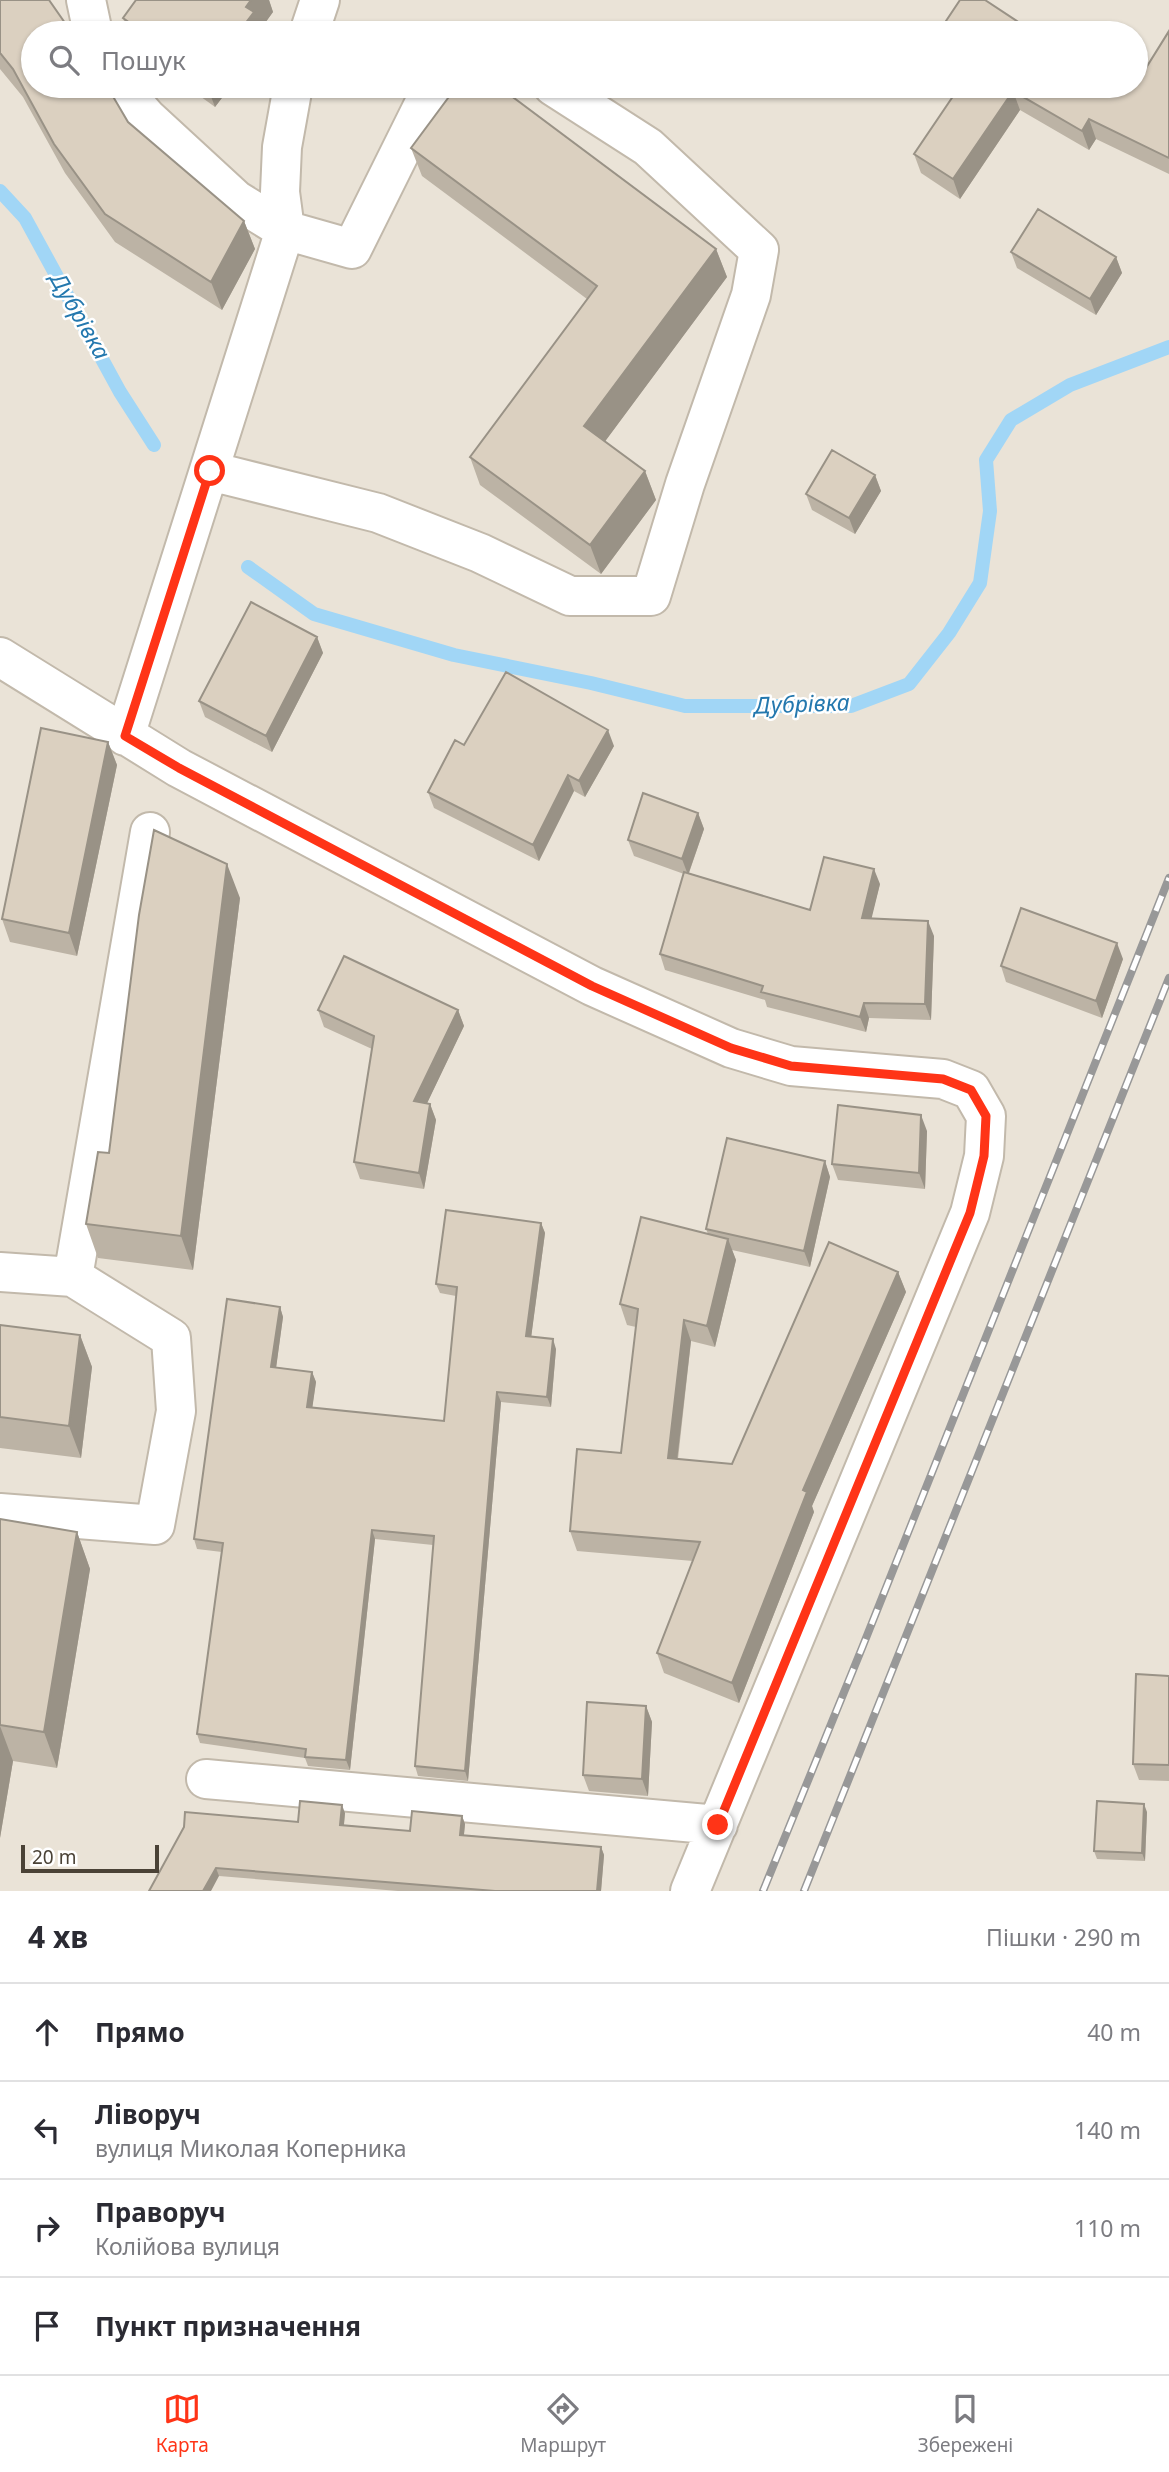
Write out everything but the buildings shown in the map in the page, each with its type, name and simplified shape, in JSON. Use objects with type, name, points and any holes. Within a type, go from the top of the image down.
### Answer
[{"type":"street","points":[[86,0],[90,21]]},
{"type":"street","points":[[313,21],[320,0]]},
{"type":"street","points":[[130,98],[147,118],[236,200],[285,230],[352,249],[427,98]]},
{"type":"street","points":[[125,736],[285,230],[279,192],[282,147],[291,98]]},
{"type":"street","points":[[210,471],[378,513],[480,553],[570,596],[651,596],[685,484],[751,295],[759,250],[648,147],[572,98]]},
{"type":"street","points":[[0,657],[179,768],[592,986],[731,1048],[791,1066],[943,1079],[971,1090],[986,1116],[984,1156],[970,1213],[690,1891]]},
{"type":"street","points":[[73,1277],[150,832]]},
{"type":"street","points":[[0,1272],[73,1277],[171,1338],[176,1411],[155,1525],[0,1513]]},
{"type":"street","points":[[206,1779],[718,1825]]},
{"type":"shaded area","points":[[0,0],[1169,0],[1169,1891],[0,1891]]},
{"type":"waterway","name":"Дубрівка","points":[[0,191],[25,218],[120,392],[154,445]]},
{"type":"waterway","name":"Дубрівка","points":[[248,567],[314,614],[454,655],[591,683],[685,706],[851,706],[909,684],[949,633],[980,583],[990,511],[986,460],[1011,420],[1070,385],[1169,347]]},
{"type":"railway","points":[[763,1891],[1169,878]]},
{"type":"railway","points":[[804,1891],[1169,978]]},
{"type":"route","points":[[210,471],[125,736],[179,768],[592,986],[731,1048],[791,1066],[943,1079],[971,1090],[986,1116],[984,1156],[970,1213],[718,1825]]}]
